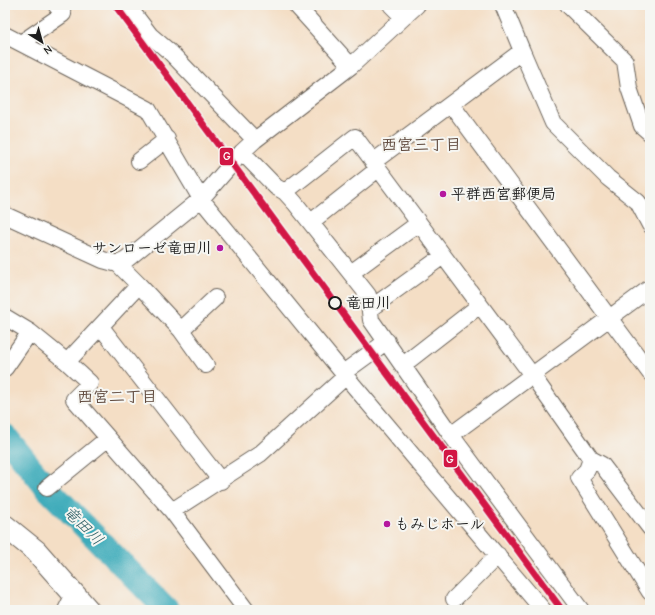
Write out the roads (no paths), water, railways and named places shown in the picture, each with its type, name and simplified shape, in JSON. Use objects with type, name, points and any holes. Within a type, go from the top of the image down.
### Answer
[{"type":"highway","points":[[5,526],[36,551],[76,605]]},
{"type":"street","points":[[21,43],[63,14],[56,5]]},
{"type":"street","points":[[127,5],[150,35],[170,53],[255,140]]},
{"type":"street","points":[[296,5],[351,66]]},
{"type":"street","points":[[392,5],[403,17]]},
{"type":"street","points":[[118,264],[144,247],[201,199],[242,152],[255,140],[351,66],[417,5]]},
{"type":"street","points":[[503,5],[553,123],[608,178],[638,202],[650,224]]},
{"type":"street","points":[[568,5],[625,61],[629,88],[639,118],[642,126],[650,133]]},
{"type":"street","points":[[5,35],[148,109],[201,199],[345,374],[543,610]]},
{"type":"street","points":[[311,222],[451,104],[522,51]]},
{"type":"street","points":[[451,104],[650,373]]},
{"type":"street","points":[[285,192],[355,137],[480,305],[591,459],[602,465],[650,528]]},
{"type":"street","points":[[139,161],[167,139]]},
{"type":"street","points":[[242,152],[276,187],[285,192],[352,273],[368,295],[371,308],[371,320],[451,435],[581,610]]},
{"type":"street","points":[[8,221],[103,260],[118,264],[181,330],[206,365]]},
{"type":"street","points":[[352,273],[419,223]]},
{"type":"street","points":[[371,308],[443,256]]},
{"type":"street","points":[[67,362],[139,285]]},
{"type":"street","points":[[451,435],[650,288]]},
{"type":"street","points":[[181,330],[215,298]]},
{"type":"street","points":[[403,365],[480,305]]},
{"type":"street","points":[[5,317],[30,332],[90,383],[74,399],[107,439],[172,511],[246,610]]},
{"type":"street","points":[[101,327],[221,481]]},
{"type":"street","points":[[5,368],[30,332]]},
{"type":"street","points":[[172,511],[221,481],[260,454],[345,374],[387,341]]},
{"type":"street","points":[[47,488],[107,439]]},
{"type":"street","points":[[591,459],[587,470],[580,478],[650,592]]},
{"type":"street","points":[[454,599],[498,555]]},
{"type":"waterway","name":"竜田川","points":[[5,436],[47,488],[167,610]]},
{"type":"place","name":"平群西宮郵便局","points":[[443,194]]},
{"type":"place","name":"サンローゼ竜田川","points":[[220,248]]},
{"type":"place","name":"竜田川","points":[[335,303]]},
{"type":"place","name":"もみじホール","points":[[387,524]]},
{"type":"district","name":"西宮三丁目","points":[[421,144]]},
{"type":"district","name":"西宮二丁目","points":[[117,396]]}]
